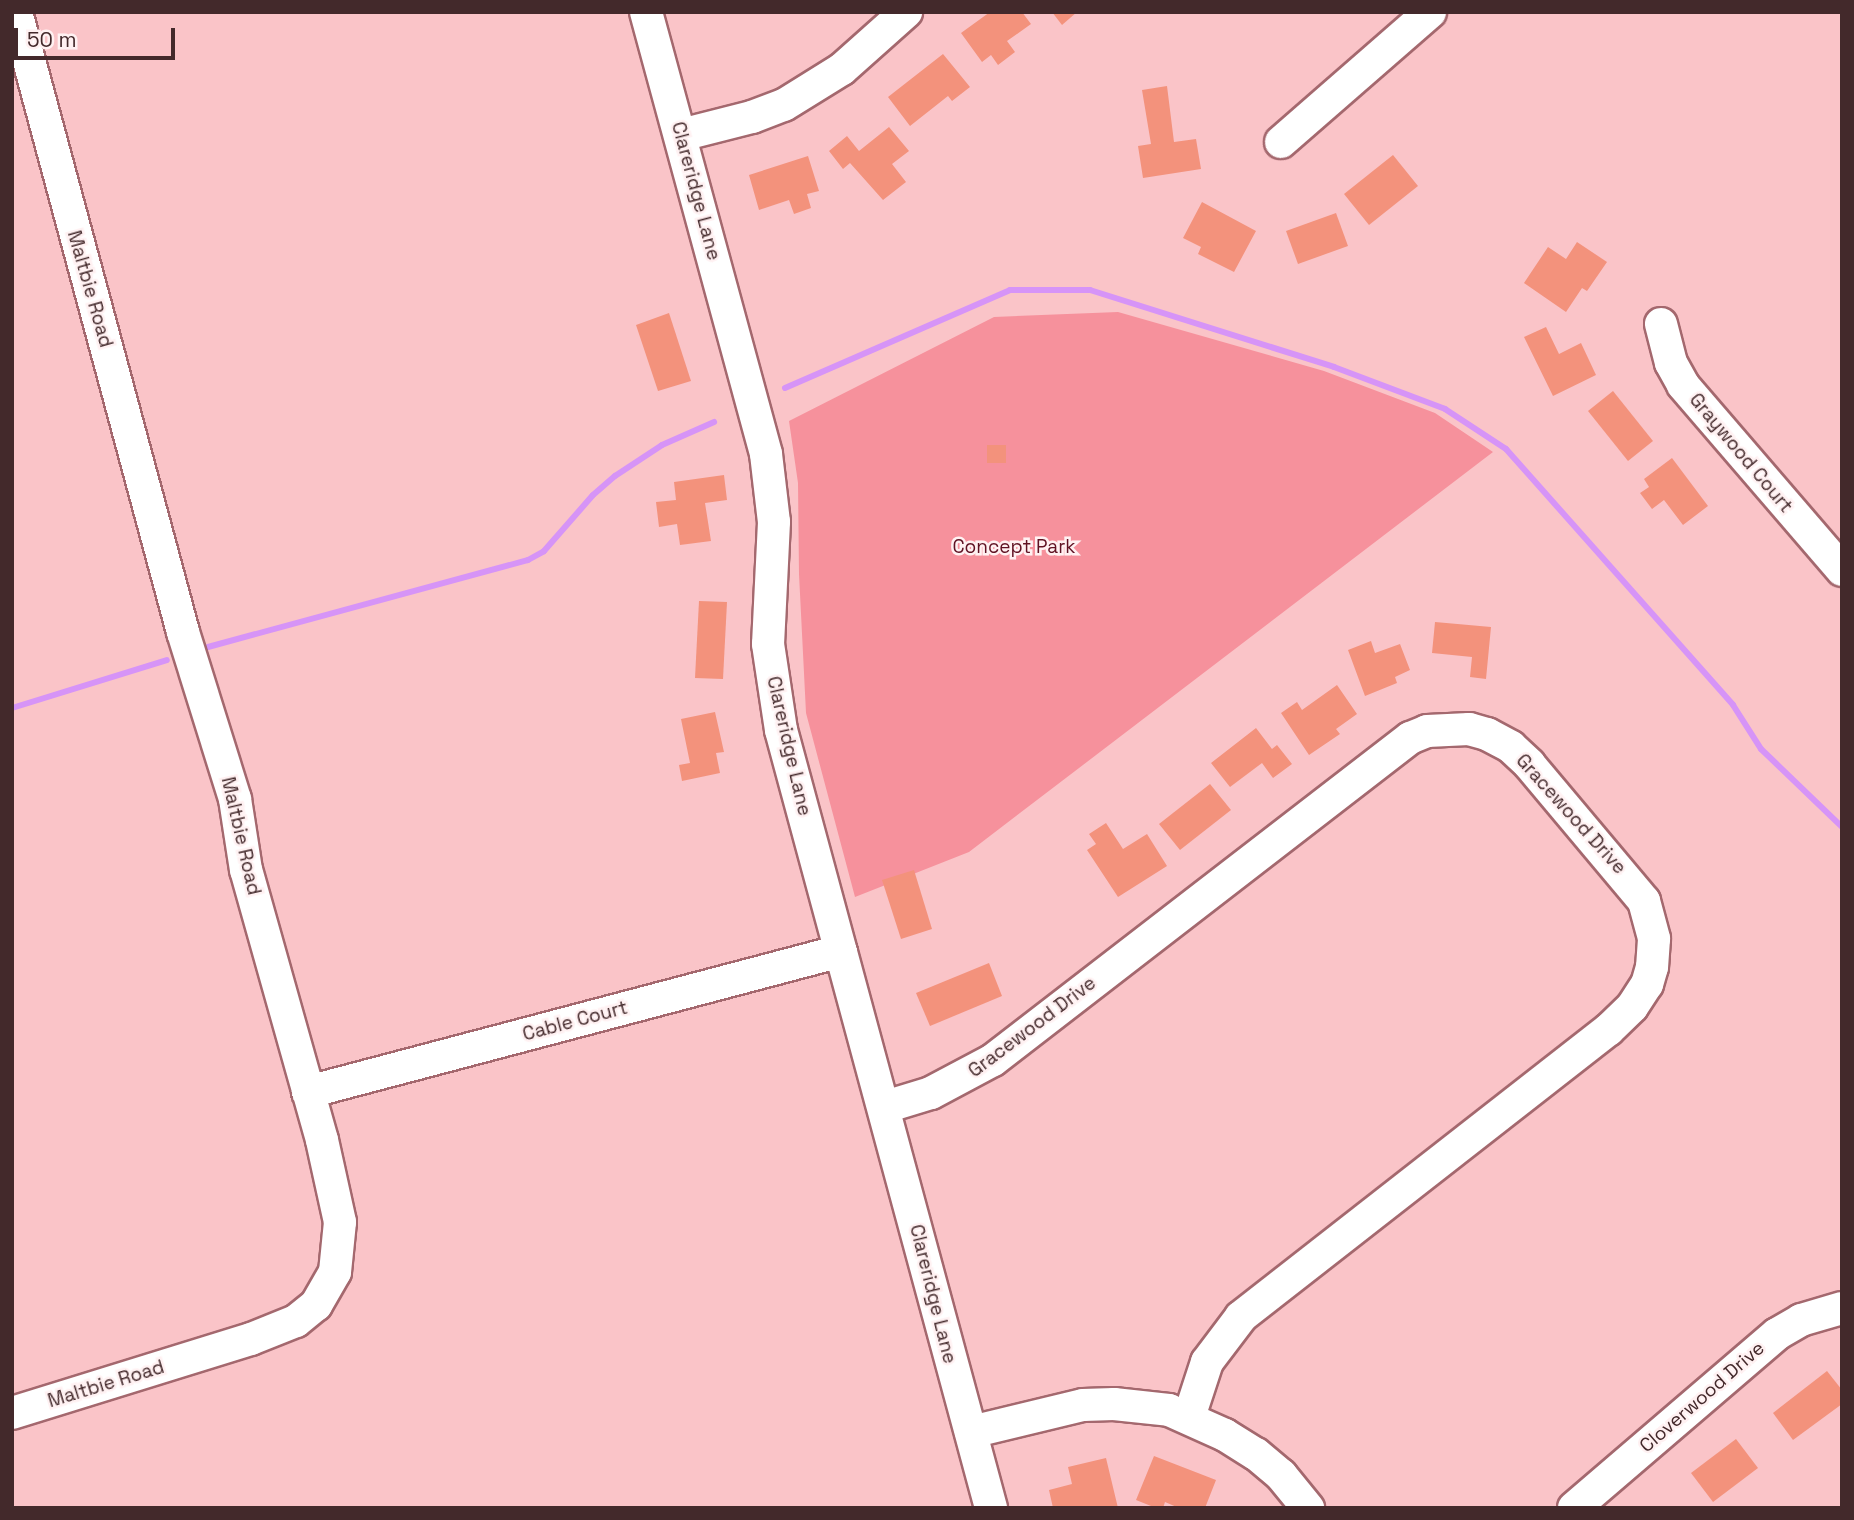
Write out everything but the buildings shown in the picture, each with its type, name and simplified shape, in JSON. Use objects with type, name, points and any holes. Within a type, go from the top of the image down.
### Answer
[{"type":"street","name":"Maltbie Road","points":[[12,1413],[251,1339],[296,1321],[316,1305],[335,1272],[340,1222],[308,1092],[246,870],[236,799],[183,632],[16,12]]},
{"type":"street","name":"Clareridge Lane","points":[[646,12],[766,454],[774,522],[768,643],[771,682],[781,730],[885,1107],[991,1508]]},
{"type":"street","points":[[681,135],[752,117],[794,100],[842,69],[906,12]]},
{"type":"street","points":[[1281,142],[1430,12]]},
{"type":"street","name":"Graywood Court","points":[[1661,324],[1671,363],[1683,385],[1842,570]]},
{"type":"street","name":"Gracewood Drive","points":[[885,1107],[931,1093],[993,1060],[1410,738],[1427,732],[1469,729],[1487,734],[1511,747],[1529,764],[1644,901],[1654,939],[1652,967],[1647,984],[1632,1007],[1608,1030],[1241,1317],[1207,1362],[1189,1417]]},
{"type":"street","name":"Cable Court","points":[[308,1092],[841,951]]},
{"type":"street","name":"Cloverwood Drive","points":[[1574,1508],[1777,1334],[1801,1320],[1842,1308]]},
{"type":"street","points":[[971,1432],[1083,1405],[1143,1406],[1189,1417],[1256,1454],[1280,1475],[1308,1508]]},
{"type":"green space","name":"Concept Park","points":[[1118,312],[1324,371],[1435,413],[1493,452],[969,852],[855,897],[806,713],[799,574],[798,483],[789,421],[994,317]]},
{"type":"waterway","points":[[785,388],[1010,290],[1090,290],[1334,367],[1445,409],[1506,449],[1733,705],[1761,749],[1842,827]]},
{"type":"waterway","points":[[208,647],[528,560],[544,551],[593,495],[615,476],[662,445],[714,422]]},
{"type":"waterway","points":[[12,708],[167,660]]}]
